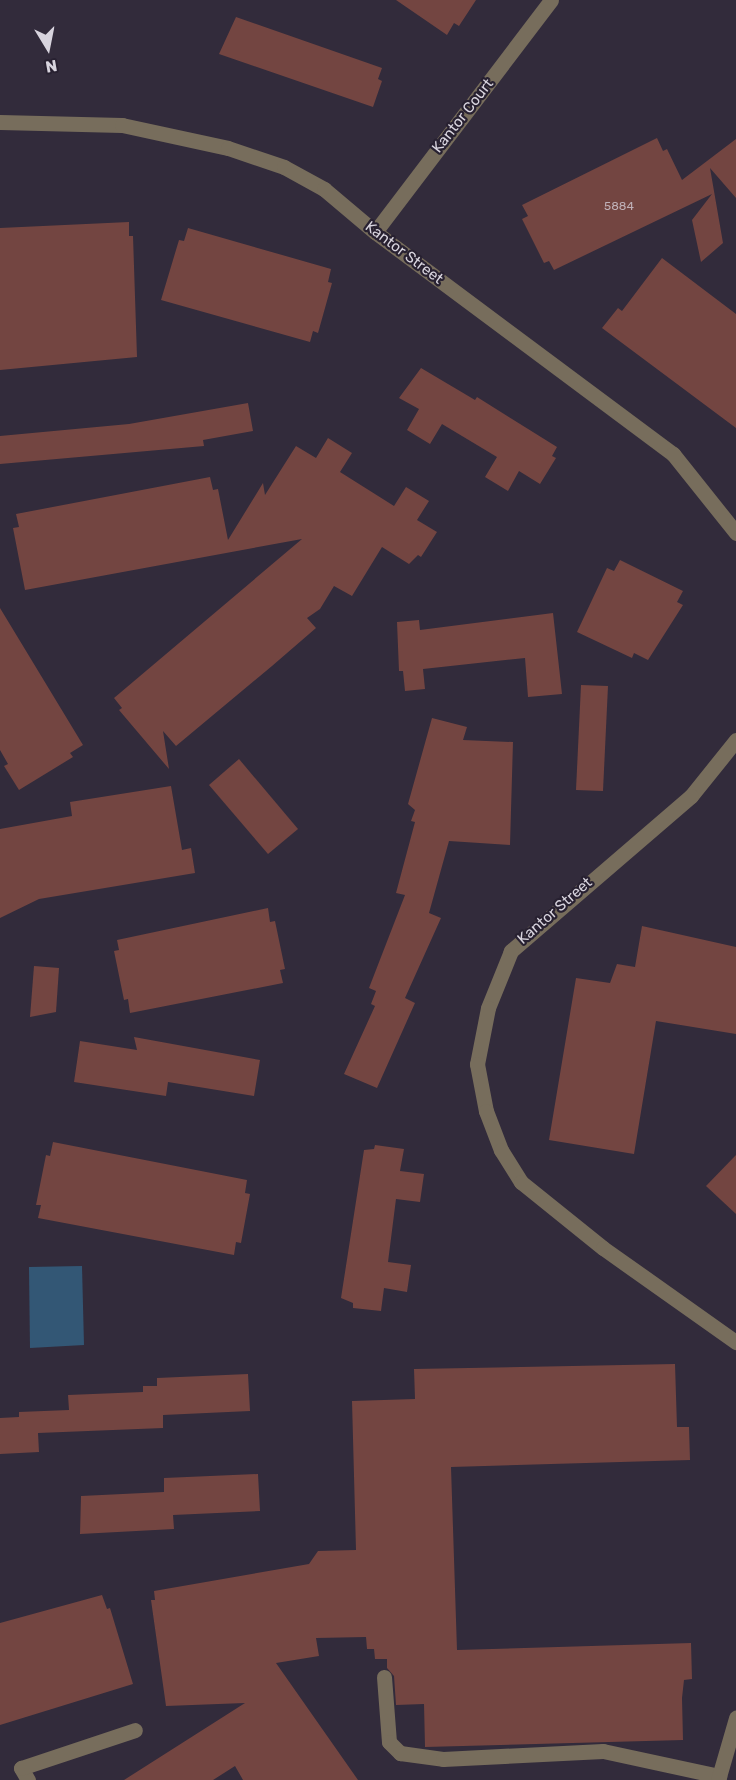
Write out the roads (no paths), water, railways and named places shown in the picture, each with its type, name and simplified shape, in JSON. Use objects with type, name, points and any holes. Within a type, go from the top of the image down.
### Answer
[{"type":"street","name":"Kantor Court","points":[[375,232],[551,0]]},
{"type":"street","name":"Kantor Street","points":[[0,122],[122,125],[228,148],[284,167],[324,189],[375,232],[673,454],[736,533]]},
{"type":"street","name":"Kantor Street","points":[[736,740],[692,796],[511,951],[488,1008],[477,1064],[486,1111],[501,1150],[521,1182],[603,1248],[736,1342]]},
{"type":"street","points":[[384,1677],[389,1742],[400,1753],[443,1759],[603,1751],[719,1778],[736,1718]]},
{"type":"street","points":[[28,1780],[21,1768],[135,1730]]},
{"type":"water","points":[[82,1266],[84,1345],[30,1348],[29,1267]]}]
